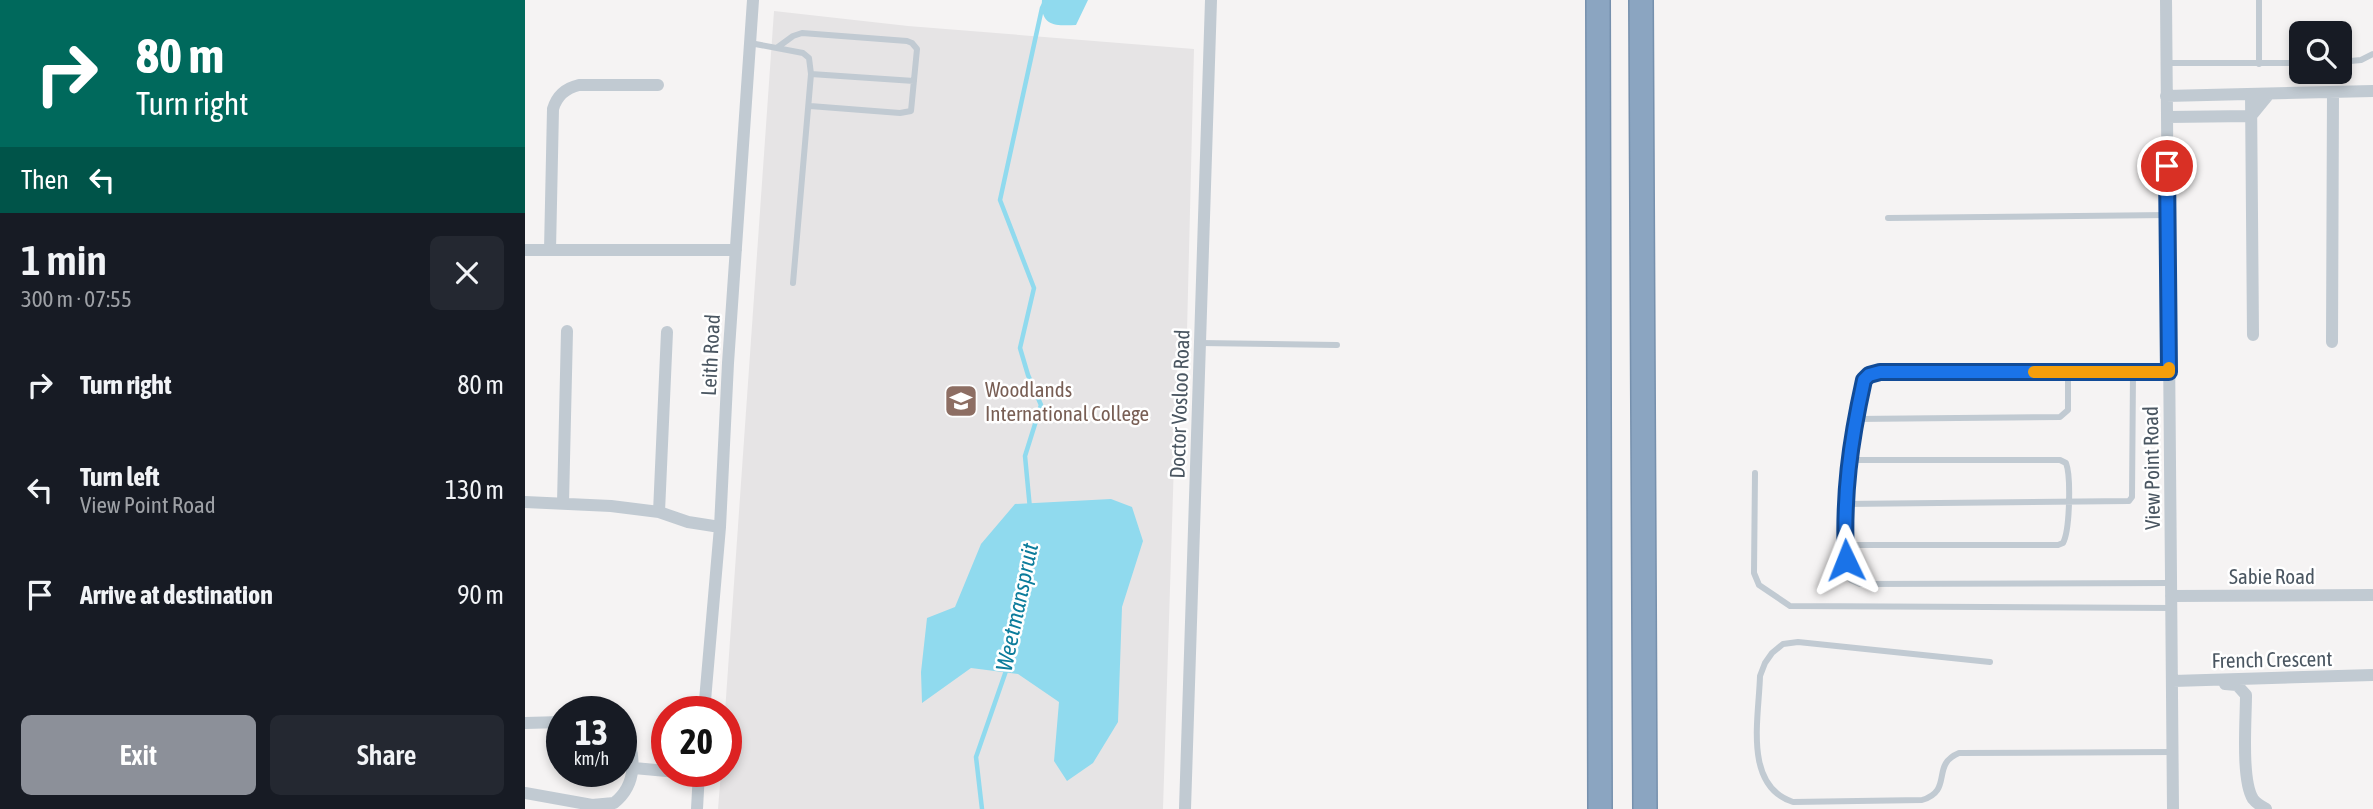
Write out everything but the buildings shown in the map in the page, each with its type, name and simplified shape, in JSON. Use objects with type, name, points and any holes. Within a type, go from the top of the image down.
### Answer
[{"type":"highway","points":[[1598,0],[1600,809]]},
{"type":"highway","points":[[1641,0],[1645,809]]},
{"type":"street","name":"Leith Road","points":[[705,696],[720,527],[753,0]]},
{"type":"street","name":"Doctor Vosloo Road","points":[[1185,809],[1211,0]]},
{"type":"street","name":"View Point Road","points":[[2166,0],[2173,809]]},
{"type":"street","points":[[550,250],[555,101],[569,87],[579,85],[658,85]]},
{"type":"street","points":[[2166,96],[2373,91]]},
{"type":"street","points":[[2332,342],[2333,92]]},
{"type":"street","points":[[2251,94],[2253,335]]},
{"type":"street","points":[[2251,116],[2269,94]]},
{"type":"street","points":[[2167,117],[2251,116]]},
{"type":"street","points":[[525,250],[736,250]]},
{"type":"street","points":[[563,503],[567,331]]},
{"type":"street","points":[[659,512],[667,332]]},
{"type":"street","points":[[525,502],[659,512],[688,522],[720,527]]},
{"type":"street","name":"Sabie Road","points":[[2171,596],[2373,595]]},
{"type":"street","name":"French Crescent","points":[[2173,684],[2373,676]]},
{"type":"street","name":"French Crescent","points":[[2173,684],[2230,684],[2246,695],[2246,772],[2249,790],[2253,799],[2266,809]]},
{"type":"street","points":[[525,723],[546,722]]},
{"type":"street","points":[[525,793],[592,805],[608,805],[614,803],[626,787]]},
{"type":"street","points":[[697,809],[698,787]]},
{"type":"lane","points":[[2259,0],[2259,64]]},
{"type":"lane","points":[[778,47],[793,36],[803,33],[907,41],[917,49],[911,111],[906,113],[810,106]]},
{"type":"lane","points":[[750,43],[803,53],[809,58],[810,106],[793,284]]},
{"type":"lane","points":[[2352,61],[2373,54]]},
{"type":"lane","points":[[2166,63],[2289,63]]},
{"type":"lane","points":[[811,74],[914,81]]},
{"type":"lane","points":[[1888,218],[2168,215]]},
{"type":"lane","points":[[1200,343],[1337,345]]},
{"type":"lane","points":[[2169,372],[1880,372],[1869,375],[1864,380],[1855,419],[1844,504],[1846,574],[1860,584],[2171,596]]},
{"type":"lane","points":[[1855,419],[2060,416],[2068,410],[2068,372]]},
{"type":"lane","points":[[1844,504],[2129,502],[2132,497],[2133,373]]},
{"type":"lane","points":[[1845,545],[2058,545],[2063,543],[2066,537],[2068,503],[2069,469],[2066,463],[2060,460],[1848,460]]},
{"type":"lane","points":[[1755,473],[1754,573],[1759,585],[1790,606],[2171,596]]},
{"type":"lane","points":[[1990,662],[1818,643],[1783,644],[1765,663],[1761,676],[1758,757],[1762,775],[1770,790],[1782,799],[1793,802],[1921,800],[1933,796],[1939,790],[1943,768],[1949,757],[1959,753],[2173,752]]},
{"type":"shaded area","name":"Woodlands International College","points":[[774,11],[908,26],[1194,49],[1187,332],[1178,336],[1163,809],[718,809],[720,787],[742,787],[742,696],[726,696]]},
{"type":"water","points":[[1042,0],[1088,0],[1076,25],[1068,25],[1046,20]]},
{"type":"water","points":[[1111,499],[1132,507],[1143,541],[1122,607],[1118,722],[1093,763],[1067,781],[1054,761],[1059,702],[1018,674],[971,668],[922,703],[921,672],[927,618],[955,607],[981,544],[1015,504]]},
{"type":"waterway","name":"Weetmanspruit","points":[[1030,509],[1025,456],[1041,405],[1020,348],[1034,288],[1000,200],[1042,8],[1046,0]]},
{"type":"waterway","name":"Weetmanspruit","points":[[982,809],[976,757],[1007,668]]},
{"type":"slow traffic","points":[[2034,372],[2169,372],[2169,368]]},
{"type":"place","name":"Woodlands International College","points":[[961,401]]},
{"type":"route","points":[[1846,560],[1844,504],[1848,460],[1864,380],[1869,375],[1880,372],[2169,372],[2167,166]]}]
